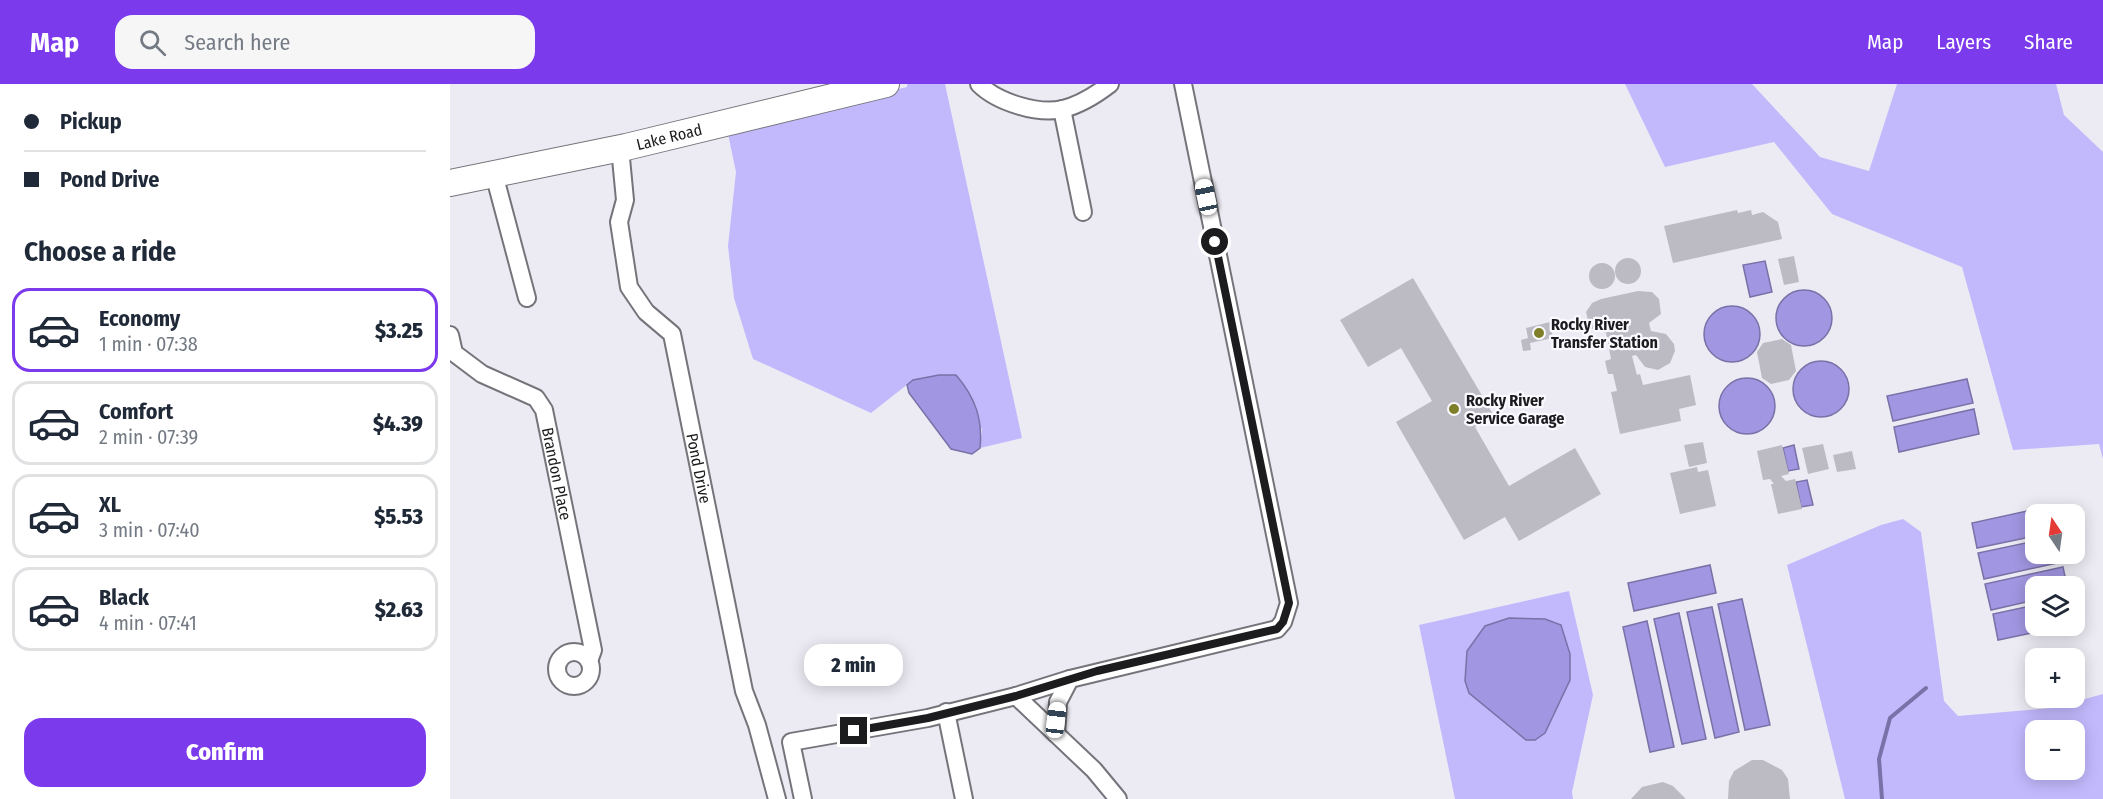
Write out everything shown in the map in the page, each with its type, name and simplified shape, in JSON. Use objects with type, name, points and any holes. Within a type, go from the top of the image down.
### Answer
[{"type":"main road","name":"Lake Road","points":[[450,183],[620,148],[843,89],[886,84]]},
{"type":"street","points":[[979,84],[996,97],[1017,105],[1062,109],[1110,84]]},
{"type":"street","points":[[803,799],[791,742],[1016,696],[1070,679],[1277,629],[1283,622],[1289,603],[1183,84]]},
{"type":"street","points":[[1062,109],[1083,212]]},
{"type":"street","name":"Pond Drive","points":[[620,148],[625,200],[620,222],[628,287],[646,312],[672,334],[744,691],[758,724],[777,799]]},
{"type":"street","points":[[494,174],[527,298]]},
{"type":"street","name":"Brandon Place","points":[[450,334],[454,353],[482,374],[536,398],[544,410],[594,650],[589,661]]},
{"type":"street","points":[[1056,734],[1058,702],[1070,679]]},
{"type":"street","points":[[1016,696],[1095,770],[1118,799]]},
{"type":"street","points":[[946,712],[964,799]]},
{"type":"shaded area","points":[[907,84],[945,84],[1022,438],[980,448],[982,429],[913,380],[871,413],[753,359],[734,298],[728,246],[736,172],[727,129],[907,87]]},
{"type":"shaded area","points":[[1625,84],[1752,84],[1820,157],[1869,171],[1897,84],[2056,84],[2064,115],[2103,152],[2103,459],[2099,444],[2013,450],[1962,267],[1832,214],[1774,142],[1665,167]]},
{"type":"shaded area","points":[[1765,261],[1772,292],[1750,297],[1743,265]]},
{"type":"shaded area","points":[[1798,290],[1810,290],[1820,294],[1828,302],[1832,318],[1828,334],[1820,342],[1810,346],[1798,346],[1788,342],[1780,334],[1776,324],[1776,312],[1780,302],[1788,294]]},
{"type":"shaded area","points":[[1726,306],[1738,306],[1748,310],[1756,318],[1760,334],[1756,350],[1748,358],[1738,362],[1726,362],[1716,358],[1708,350],[1704,340],[1704,328],[1708,318],[1716,310]]},
{"type":"shaded area","points":[[1815,361],[1827,361],[1837,365],[1845,373],[1849,389],[1845,405],[1837,413],[1827,417],[1815,417],[1805,413],[1797,405],[1793,395],[1793,383],[1797,373],[1805,365]]},
{"type":"shaded area","points":[[939,375],[956,375],[973,400],[979,418],[981,437],[980,448],[972,454],[951,449],[909,393],[907,385],[913,380]]},
{"type":"shaded area","points":[[1741,378],[1753,378],[1763,382],[1771,390],[1775,406],[1771,422],[1763,430],[1753,434],[1741,434],[1731,430],[1723,422],[1719,412],[1719,400],[1723,390],[1731,382]]},
{"type":"shaded area","points":[[1967,379],[1973,403],[1893,421],[1887,396]]},
{"type":"shaded area","points":[[1974,409],[1979,434],[1899,452],[1894,427]]},
{"type":"shaded area","points":[[1794,445],[1799,469],[1788,471],[1783,448]]},
{"type":"shaded area","points":[[1807,480],[1813,505],[1801,507],[1796,482]]},
{"type":"shaded area","points":[[2025,511],[2025,538],[1977,548],[1972,523]]},
{"type":"shaded area","points":[[1903,519],[1921,532],[1944,701],[1958,716],[2052,708],[2085,708],[2085,699],[2103,694],[2103,799],[1845,799],[1787,565],[1881,525]]},
{"type":"shaded area","points":[[2025,543],[2025,564],[2053,564],[1984,579],[1978,553]]},
{"type":"shaded area","points":[[1710,565],[1716,593],[1634,611],[1628,583]]},
{"type":"shaded area","points":[[2063,567],[2065,576],[2025,576],[2025,602],[1991,610],[1985,584]]},
{"type":"shaded area","points":[[1569,591],[1593,695],[1572,792],[1573,799],[1455,799],[1419,625]]},
{"type":"shaded area","points":[[1742,599],[1770,725],[1745,730],[1718,604]]},
{"type":"shaded area","points":[[1712,607],[1739,732],[1715,738],[1687,612]]},
{"type":"shaded area","points":[[2025,607],[2025,634],[1998,640],[1993,614]]},
{"type":"shaded area","points":[[1679,613],[1706,739],[1682,744],[1654,619]]},
{"type":"shaded area","points":[[1509,618],[1545,619],[1561,625],[1570,654],[1570,680],[1545,733],[1535,740],[1526,740],[1469,693],[1465,681],[1467,651],[1485,626]]},
{"type":"shaded area","points":[[1647,621],[1674,747],[1650,752],[1623,627]]},
{"type":"building","points":[[1737,210],[1738,213],[1751,210],[1752,215],[1763,212],[1778,222],[1782,239],[1673,263],[1664,226]]},
{"type":"building","points":[[1794,256],[1799,282],[1784,285],[1778,259]]},
{"type":"building","points":[[1628,258],[1637,262],[1641,271],[1637,280],[1628,284],[1619,280],[1615,271],[1619,262]]},
{"type":"building","points":[[1602,263],[1611,267],[1615,276],[1611,285],[1602,289],[1593,285],[1589,276],[1593,267]]},
{"type":"building","name":"Rocky River Service Garage","points":[[1413,278],[1494,416],[1475,427],[1509,486],[1575,448],[1601,494],[1519,541],[1505,517],[1464,540],[1396,422],[1432,401],[1401,348],[1368,367],[1340,320]]},
{"type":"building","points":[[1638,291],[1652,292],[1659,299],[1661,314],[1649,323],[1651,331],[1666,334],[1674,344],[1675,351],[1670,363],[1658,370],[1645,367],[1636,355],[1632,356],[1637,375],[1640,374],[1643,385],[1690,375],[1696,405],[1679,409],[1681,421],[1620,434],[1611,392],[1617,391],[1613,374],[1608,374],[1605,361],[1611,359],[1606,333],[1590,328],[1586,312],[1592,303],[1601,299]]},
{"type":"building","name":"Rocky River Transfer Station","points":[[1550,322],[1553,338],[1530,343],[1531,350],[1523,351],[1521,340],[1528,338],[1526,328]]},
{"type":"building","points":[[1782,339],[1791,345],[1796,371],[1789,380],[1771,384],[1762,378],[1757,352],[1763,343]]},
{"type":"building","points":[[1703,442],[1707,463],[1689,467],[1684,445]]},
{"type":"building","points":[[1823,444],[1829,469],[1808,474],[1802,448]]},
{"type":"building","points":[[1782,445],[1789,474],[1781,476],[1786,481],[1795,479],[1802,509],[1778,514],[1771,484],[1774,484],[1770,479],[1763,480],[1757,451]]},
{"type":"building","points":[[1852,451],[1856,469],[1837,472],[1833,455]]},
{"type":"building","points":[[1697,467],[1698,472],[1708,470],[1716,506],[1680,514],[1670,473]]},
{"type":"building","points":[[1752,760],[1763,760],[1782,770],[1788,779],[1790,799],[1728,799],[1729,781],[1734,771]]},
{"type":"building","points":[[1663,782],[1673,786],[1686,799],[1631,799],[1642,787]]},
{"type":"waterway","points":[[1882,799],[1879,759],[1890,718],[1926,688]]},
{"type":"place","name":"Rocky River Transfer Station","points":[[1539,333]]},
{"type":"place","name":"Rocky River Service Garage","points":[[1454,409]]},
{"type":"route","points":[[854,731],[928,718],[1016,696],[1088,673],[1277,629],[1283,622],[1289,603],[1215,242]]}]
